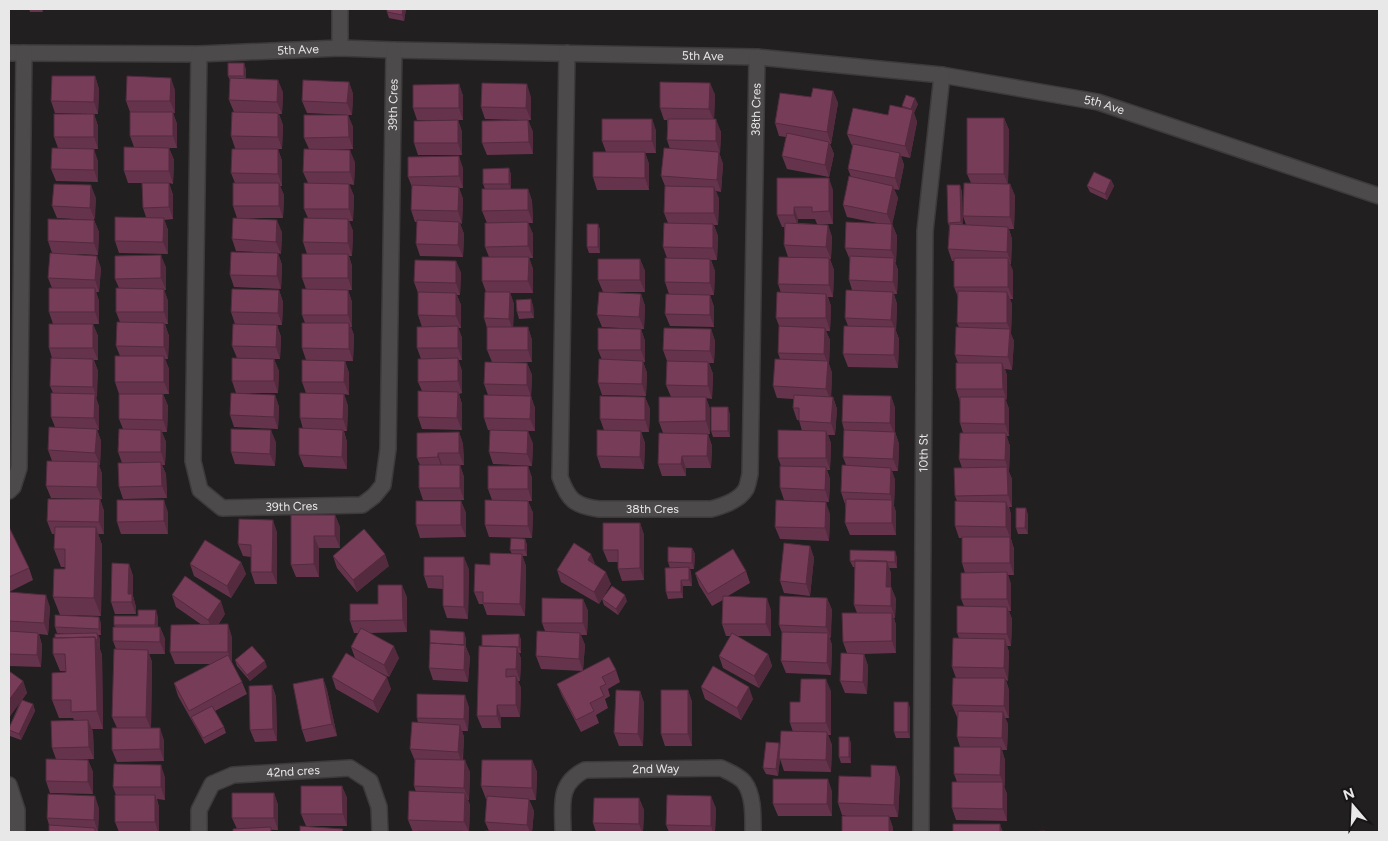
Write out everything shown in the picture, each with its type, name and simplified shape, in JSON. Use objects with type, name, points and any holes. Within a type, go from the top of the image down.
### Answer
[{"type":"street","points":[[340,9],[340,48]]},
{"type":"street","name":"5th Ave","points":[[9,53],[200,54],[340,48],[757,57],[942,75],[1098,102],[1379,196]]},
{"type":"street","name":"39th Cres","points":[[200,54],[193,461],[200,490],[222,508],[362,505],[374,496],[382,485],[388,449],[394,50]]},
{"type":"street","points":[[9,491],[13,487],[19,468],[24,53]]},
{"type":"street","name":"38th Cres","points":[[567,53],[560,476],[565,492],[574,501],[586,507],[599,509],[711,509],[723,506],[736,499],[746,489],[750,474],[757,57]]},
{"type":"street","name":"10th St","points":[[921,832],[925,231],[942,75]]},
{"type":"street","name":"42nd cres","points":[[199,832],[199,810],[212,784],[233,775],[350,768],[370,781],[379,808],[380,832]]},
{"type":"street","name":"2nd Way","points":[[563,832],[563,798],[567,786],[575,775],[585,770],[711,768],[720,768],[735,774],[745,783],[750,795],[753,814],[752,832]]},
{"type":"street","points":[[9,785],[17,810],[17,832]]},
{"type":"building","points":[[387,9],[403,9],[402,15],[387,12]]},
{"type":"building","points":[[228,63],[244,63],[244,76],[228,76]]},
{"type":"building","points":[[52,76],[95,76],[94,102],[51,101]]},
{"type":"building","points":[[127,76],[171,78],[170,101],[126,101]]},
{"type":"building","points":[[230,78],[278,80],[277,102],[229,100]]},
{"type":"building","points":[[303,80],[349,82],[347,103],[302,101]]},
{"type":"building","points":[[660,82],[710,83],[709,109],[660,108]]},
{"type":"building","points":[[482,83],[527,84],[526,108],[481,107]]},
{"type":"building","points":[[459,84],[459,108],[413,108],[413,85]]},
{"type":"building","points":[[813,88],[833,91],[827,132],[775,123],[780,93],[811,97]]},
{"type":"building","points":[[906,95],[915,98],[911,109],[902,106]]},
{"type":"building","points":[[890,105],[913,110],[905,146],[847,134],[853,108],[888,115]]},
{"type":"building","points":[[130,112],[173,112],[173,136],[130,136]]},
{"type":"building","points":[[232,112],[278,113],[278,137],[231,136]]},
{"type":"building","points":[[54,114],[94,114],[94,137],[54,137]]},
{"type":"building","points":[[304,115],[348,115],[349,137],[304,138]]},
{"type":"building","points":[[967,118],[1004,118],[1004,174],[967,174]]},
{"type":"building","points":[[602,119],[652,119],[652,141],[602,141]]},
{"type":"building","points":[[668,119],[716,119],[716,141],[667,140]]},
{"type":"building","points":[[458,120],[458,143],[414,143],[414,121]]},
{"type":"building","points":[[528,120],[529,142],[482,143],[482,121]]},
{"type":"building","points":[[787,133],[829,142],[825,165],[782,156]]},
{"type":"building","points":[[853,144],[900,153],[895,178],[848,169]]},
{"type":"building","points":[[124,147],[169,148],[169,171],[124,171]]},
{"type":"building","points":[[52,148],[94,149],[94,170],[51,169]]},
{"type":"building","points":[[664,148],[719,152],[717,180],[661,176]]},
{"type":"building","points":[[232,149],[278,149],[278,174],[231,173]]},
{"type":"building","points":[[304,149],[350,150],[350,172],[303,172]]},
{"type":"building","points":[[593,152],[645,152],[645,178],[593,177]]},
{"type":"building","points":[[459,156],[459,176],[408,177],[408,157]]},
{"type":"building","points":[[509,168],[509,184],[483,184],[483,169]]},
{"type":"building","points":[[1094,172],[1111,180],[1105,194],[1087,186]]},
{"type":"building","points":[[849,176],[893,186],[887,214],[843,205]]},
{"type":"building","points":[[777,178],[829,178],[829,211],[812,212],[812,207],[794,207],[794,215],[777,215]]},
{"type":"building","points":[[142,183],[169,183],[169,207],[143,208]]},
{"type":"building","points":[[233,183],[279,183],[279,206],[233,206]]},
{"type":"building","points":[[304,183],[349,184],[349,209],[304,209]]},
{"type":"building","points":[[964,183],[1010,184],[1010,217],[963,216]]},
{"type":"building","points":[[54,184],[91,185],[90,208],[52,206]]},
{"type":"building","points":[[412,185],[459,187],[458,211],[411,210]]},
{"type":"building","points":[[947,185],[960,185],[961,222],[948,223]]},
{"type":"building","points":[[665,186],[714,187],[714,213],[664,213]]},
{"type":"building","points":[[482,189],[528,189],[528,210],[482,211]]},
{"type":"building","points":[[115,217],[164,218],[163,242],[115,241]]},
{"type":"building","points":[[233,218],[277,220],[276,242],[232,239]]},
{"type":"building","points":[[304,218],[348,219],[348,243],[303,242]]},
{"type":"building","points":[[48,219],[94,220],[94,243],[48,241]]},
{"type":"building","points":[[417,220],[459,222],[458,245],[416,244]]},
{"type":"building","points":[[528,222],[528,246],[485,247],[485,223]]},
{"type":"building","points":[[846,222],[892,224],[891,250],[845,248]]},
{"type":"building","points":[[664,223],[713,224],[713,248],[663,247]]},
{"type":"building","points":[[785,223],[828,225],[826,247],[784,245]]},
{"type":"building","points":[[587,224],[598,224],[598,247],[587,247]]},
{"type":"building","points":[[950,224],[1008,227],[1007,252],[948,249]]},
{"type":"building","points":[[231,252],[278,253],[277,276],[230,275]]},
{"type":"building","points":[[50,253],[97,256],[95,280],[48,278]]},
{"type":"building","points":[[302,254],[348,254],[348,278],[302,278]]},
{"type":"building","points":[[161,255],[161,278],[115,279],[115,256]]},
{"type":"building","points":[[850,256],[894,258],[893,282],[849,280]]},
{"type":"building","points":[[482,257],[529,257],[528,281],[482,281]]},
{"type":"building","points":[[779,257],[829,258],[829,285],[778,284]]},
{"type":"building","points":[[665,258],[710,259],[710,283],[665,282]]},
{"type":"building","points":[[954,258],[1008,258],[1008,287],[954,287]]},
{"type":"building","points":[[598,259],[640,259],[640,280],[598,280]]},
{"type":"building","points":[[415,260],[456,261],[456,283],[414,282]]},
{"type":"building","points":[[49,288],[95,288],[95,312],[49,312]]},
{"type":"building","points":[[116,288],[164,289],[164,312],[116,312]]},
{"type":"building","points":[[232,289],[279,290],[278,313],[231,312]]},
{"type":"building","points":[[302,289],[348,290],[348,315],[302,315]]},
{"type":"building","points":[[846,290],[893,292],[891,320],[845,318]]},
{"type":"building","points":[[958,291],[1007,292],[1007,323],[957,323]]},
{"type":"building","points":[[418,292],[456,293],[456,316],[418,315]]},
{"type":"building","points":[[485,292],[510,292],[509,319],[484,318]]},
{"type":"building","points":[[599,292],[641,294],[639,317],[597,315]]},
{"type":"building","points":[[777,292],[826,294],[826,318],[776,318]]},
{"type":"building","points":[[666,294],[710,295],[710,315],[665,314]]},
{"type":"building","points":[[531,299],[531,312],[517,312],[516,300]]},
{"type":"building","points":[[117,322],[164,323],[164,347],[116,346]]},
{"type":"building","points":[[302,323],[349,323],[349,349],[302,348]]},
{"type":"building","points":[[49,324],[93,324],[93,348],[49,348]]},
{"type":"building","points":[[233,324],[277,325],[276,347],[232,346]]},
{"type":"building","points":[[458,326],[458,348],[417,348],[417,327]]},
{"type":"building","points":[[779,326],[825,328],[824,354],[778,353]]},
{"type":"building","points":[[844,326],[895,327],[894,355],[843,354]]},
{"type":"building","points":[[487,327],[528,327],[528,350],[487,350]]},
{"type":"building","points":[[956,327],[1010,329],[1008,357],[955,355]]},
{"type":"building","points":[[598,328],[641,329],[641,350],[598,350]]},
{"type":"building","points":[[664,328],[711,329],[710,351],[663,350]]},
{"type":"building","points":[[115,356],[164,356],[164,382],[115,382]]},
{"type":"building","points":[[51,358],[93,359],[93,387],[50,386]]},
{"type":"building","points":[[232,358],[274,359],[274,381],[232,381]]},
{"type":"building","points":[[458,358],[458,381],[418,382],[418,359]]},
{"type":"building","points":[[599,359],[643,361],[642,384],[598,383]]},
{"type":"building","points":[[775,359],[828,361],[826,389],[773,386]]},
{"type":"building","points":[[302,360],[345,361],[344,382],[302,382]]},
{"type":"building","points":[[667,361],[708,362],[708,386],[666,385]]},
{"type":"building","points":[[485,362],[527,363],[527,385],[484,384]]},
{"type":"building","points":[[956,363],[1002,363],[1003,389],[956,389]]},
{"type":"building","points":[[418,391],[458,392],[457,418],[418,417]]},
{"type":"building","points":[[51,393],[95,394],[94,418],[51,417]]},
{"type":"building","points":[[231,393],[275,395],[274,417],[230,415]]},
{"type":"building","points":[[300,393],[344,394],[343,419],[300,418]]},
{"type":"building","points":[[119,394],[163,394],[163,420],[119,419]]},
{"type":"building","points":[[484,395],[531,396],[530,419],[484,418]]},
{"type":"building","points":[[794,395],[833,397],[831,423],[799,421],[799,408],[793,408]]},
{"type":"building","points":[[843,395],[891,396],[890,423],[842,422]]},
{"type":"building","points":[[600,396],[645,397],[645,420],[600,419]]},
{"type":"building","points":[[659,397],[706,397],[706,421],[659,422]]},
{"type":"building","points":[[960,397],[1005,397],[1005,424],[960,423]]},
{"type":"building","points":[[711,407],[728,407],[728,431],[711,431]]},
{"type":"building","points":[[49,427],[97,429],[95,453],[48,450]]},
{"type":"building","points":[[299,428],[343,430],[342,457],[299,455]]},
{"type":"building","points":[[119,429],[161,430],[161,452],[118,452]]},
{"type":"building","points":[[231,429],[271,430],[270,454],[231,452]]},
{"type":"building","points":[[490,430],[528,431],[527,454],[489,452]]},
{"type":"building","points":[[597,430],[641,431],[640,457],[597,456]]},
{"type":"building","points":[[778,430],[826,431],[826,458],[778,458]]},
{"type":"building","points":[[844,430],[895,432],[893,459],[843,457]]},
{"type":"building","points":[[459,432],[459,453],[438,453],[438,457],[417,458],[417,433]]},
{"type":"building","points":[[659,433],[708,434],[707,456],[682,456],[681,464],[658,464]]},
{"type":"building","points":[[960,433],[1006,433],[1005,460],[959,459]]},
{"type":"building","points":[[47,461],[98,462],[97,487],[46,486]]},
{"type":"building","points":[[161,462],[162,486],[119,487],[118,463]]},
{"type":"building","points":[[419,465],[460,465],[460,488],[419,488]]},
{"type":"building","points":[[842,465],[891,468],[890,494],[841,492]]},
{"type":"building","points":[[488,466],[528,466],[528,489],[488,489]]},
{"type":"building","points":[[780,466],[826,467],[825,490],[780,488]]},
{"type":"building","points":[[1007,467],[1008,495],[955,496],[954,468]]},
{"type":"building","points":[[48,499],[100,499],[99,522],[47,521]]},
{"type":"building","points":[[846,499],[892,500],[892,523],[845,523]]},
{"type":"building","points":[[117,500],[164,500],[164,521],[117,522]]},
{"type":"building","points":[[485,500],[528,501],[528,526],[485,525]]},
{"type":"building","points":[[776,500],[826,502],[825,528],[775,527]]},
{"type":"building","points":[[416,501],[461,501],[461,525],[416,525]]},
{"type":"building","points":[[955,501],[1006,502],[1006,527],[955,526]]},
{"type":"building","points":[[1016,508],[1026,508],[1025,528],[1016,528]]},
{"type":"building","points":[[291,515],[335,515],[335,536],[314,536],[314,564],[291,565]]},
{"type":"building","points":[[239,519],[273,520],[272,572],[251,572],[251,545],[238,544]]},
{"type":"building","points":[[603,523],[640,523],[640,568],[618,569],[618,550],[603,550]]},
{"type":"building","points":[[9,527],[29,568],[9,577]]},
{"type":"building","points":[[55,527],[96,527],[94,598],[53,597],[54,569],[65,569],[65,549],[54,549]]},
{"type":"building","points":[[364,529],[385,554],[353,580],[333,556]]},
{"type":"building","points":[[962,537],[1010,537],[1010,563],[962,563]]},
{"type":"building","points":[[511,538],[525,539],[525,550],[510,550]]},
{"type":"building","points":[[205,540],[241,562],[227,586],[190,564]]},
{"type":"building","points":[[574,543],[591,554],[588,560],[606,572],[594,592],[557,570]]},
{"type":"building","points":[[784,543],[810,546],[806,584],[780,581]]},
{"type":"building","points":[[668,547],[692,548],[692,563],[668,562]]},
{"type":"building","points":[[733,549],[746,571],[708,594],[695,573]]},
{"type":"building","points":[[850,550],[895,551],[895,562],[850,561]]},
{"type":"building","points":[[490,553],[522,554],[520,604],[483,603],[483,592],[474,592],[475,564],[490,565]]},
{"type":"building","points":[[424,557],[464,557],[464,607],[443,606],[443,576],[424,576]]},
{"type":"building","points":[[855,560],[887,561],[886,587],[891,587],[891,606],[854,605]]},
{"type":"building","points":[[112,563],[129,564],[128,594],[132,594],[132,602],[111,602]]},
{"type":"building","points":[[689,567],[689,580],[681,580],[681,592],[666,592],[665,568]]},
{"type":"building","points":[[1007,572],[1007,599],[961,599],[961,573]]},
{"type":"building","points":[[185,576],[221,601],[208,620],[172,595]]},
{"type":"building","points":[[378,585],[402,585],[403,620],[350,621],[350,604],[378,604]]},
{"type":"building","points":[[612,586],[625,595],[616,609],[602,599]]},
{"type":"building","points":[[9,592],[46,595],[44,623],[9,621]]},
{"type":"building","points":[[723,596],[767,598],[766,624],[722,624]]},
{"type":"building","points":[[780,596],[827,598],[826,627],[779,625]]},
{"type":"building","points":[[542,598],[583,599],[583,623],[542,623]]},
{"type":"building","points":[[957,606],[1007,607],[1007,634],[957,633]]},
{"type":"building","points":[[138,610],[156,610],[155,625],[114,625],[114,616],[138,616]]},
{"type":"building","points":[[842,613],[892,613],[892,641],[843,642]]},
{"type":"building","points":[[55,615],[99,617],[99,629],[55,627]]},
{"type":"building","points":[[228,624],[228,652],[170,652],[171,625]]},
{"type":"building","points":[[113,627],[160,627],[160,642],[113,641]]},
{"type":"building","points":[[361,628],[394,646],[384,665],[351,647]]},
{"type":"building","points":[[430,630],[464,632],[464,645],[430,643]]},
{"type":"building","points":[[9,631],[38,633],[37,655],[9,654]]},
{"type":"building","points":[[537,631],[580,633],[579,659],[536,656]]},
{"type":"building","points":[[782,632],[828,633],[827,663],[781,661]]},
{"type":"building","points":[[97,633],[98,643],[95,637],[55,638],[55,634]]},
{"type":"building","points":[[732,633],[768,654],[754,676],[719,656]]},
{"type":"building","points":[[519,634],[519,647],[482,646],[482,635]]},
{"type":"building","points":[[95,637],[97,711],[71,712],[71,700],[52,700],[52,673],[66,672],[65,654],[53,654],[53,638]]},
{"type":"building","points":[[953,638],[1005,639],[1004,668],[952,667]]},
{"type":"building","points":[[430,643],[465,645],[464,670],[429,668]]},
{"type":"building","points":[[252,646],[265,661],[247,675],[235,660]]},
{"type":"building","points":[[479,646],[517,647],[516,669],[506,669],[506,677],[516,676],[516,705],[497,705],[497,716],[477,716]]},
{"type":"building","points":[[114,649],[148,650],[146,717],[112,717]]},
{"type":"building","points":[[346,653],[387,677],[373,701],[332,677]]},
{"type":"building","points":[[841,653],[864,654],[863,682],[840,681]]},
{"type":"building","points":[[228,655],[242,682],[189,711],[174,683]]},
{"type":"building","points":[[609,657],[616,670],[602,677],[606,684],[600,687],[604,696],[590,703],[594,711],[576,720],[557,684]]},
{"type":"building","points":[[713,666],[749,687],[737,708],[701,687]]},
{"type":"building","points":[[9,671],[23,681],[9,700]]},
{"type":"building","points":[[323,678],[332,724],[302,730],[293,684]]},
{"type":"building","points":[[953,678],[1005,678],[1004,706],[952,705]]},
{"type":"building","points":[[801,679],[826,679],[826,723],[790,723],[790,702],[800,702]]},
{"type":"building","points":[[272,685],[273,729],[250,730],[249,686]]},
{"type":"building","points":[[616,690],[640,691],[638,734],[614,733]]},
{"type":"building","points":[[661,690],[688,690],[688,734],[661,734]]},
{"type":"building","points":[[417,694],[465,695],[464,719],[417,718]]},
{"type":"building","points":[[22,700],[33,704],[19,734],[9,730],[9,728]]},
{"type":"building","points":[[894,702],[908,702],[908,732],[894,732]]},
{"type":"building","points":[[212,706],[224,727],[203,738],[191,717]]},
{"type":"building","points":[[958,711],[1003,712],[1002,738],[957,737]]},
{"type":"building","points":[[88,720],[89,747],[52,748],[51,721]]},
{"type":"building","points":[[412,722],[460,725],[458,752],[410,749]]},
{"type":"building","points":[[112,728],[160,728],[160,749],[112,750]]},
{"type":"building","points":[[781,731],[827,732],[826,760],[779,759]]},
{"type":"building","points":[[839,737],[849,737],[849,757],[839,757]]},
{"type":"building","points":[[766,742],[779,743],[776,769],[763,768]]},
{"type":"building","points":[[954,747],[1001,747],[1000,775],[954,774]]},
{"type":"building","points":[[46,759],[88,760],[88,782],[46,781]]},
{"type":"building","points":[[415,759],[465,760],[464,788],[414,786]]},
{"type":"building","points":[[482,760],[532,760],[532,788],[481,786]]},
{"type":"building","points":[[114,764],[161,765],[161,787],[113,787]]},
{"type":"building","points":[[871,765],[896,766],[894,805],[838,803],[839,776],[871,777]]},
{"type":"building","points":[[773,779],[828,779],[827,804],[773,804]]},
{"type":"building","points":[[952,782],[1003,782],[1003,809],[952,808]]},
{"type":"building","points":[[301,786],[342,786],[343,814],[301,814]]},
{"type":"building","points":[[409,791],[465,793],[464,822],[408,820]]},
{"type":"building","points":[[232,793],[274,793],[274,818],[232,818]]},
{"type":"building","points":[[48,794],[95,796],[94,820],[47,818]]},
{"type":"building","points":[[115,795],[155,795],[155,822],[115,822]]},
{"type":"building","points":[[667,795],[711,796],[711,826],[666,825]]},
{"type":"building","points":[[487,796],[529,799],[527,825],[485,822]]},
{"type":"building","points":[[594,798],[639,798],[639,824],[593,823]]},
{"type":"building","points":[[842,816],[889,816],[889,832],[842,832]]},
{"type":"building","points":[[953,824],[1000,824],[1000,832],[953,832]]},
{"type":"building","points":[[49,825],[95,828],[95,832],[49,832]]},
{"type":"building","points":[[300,826],[343,829],[342,832],[300,832]]},
{"type":"building","points":[[271,827],[271,832],[233,832],[233,829]]},
{"type":"building","points":[[463,831],[463,832],[417,832]]},
{"type":"building","points":[[485,831],[530,832],[485,832]]}]
